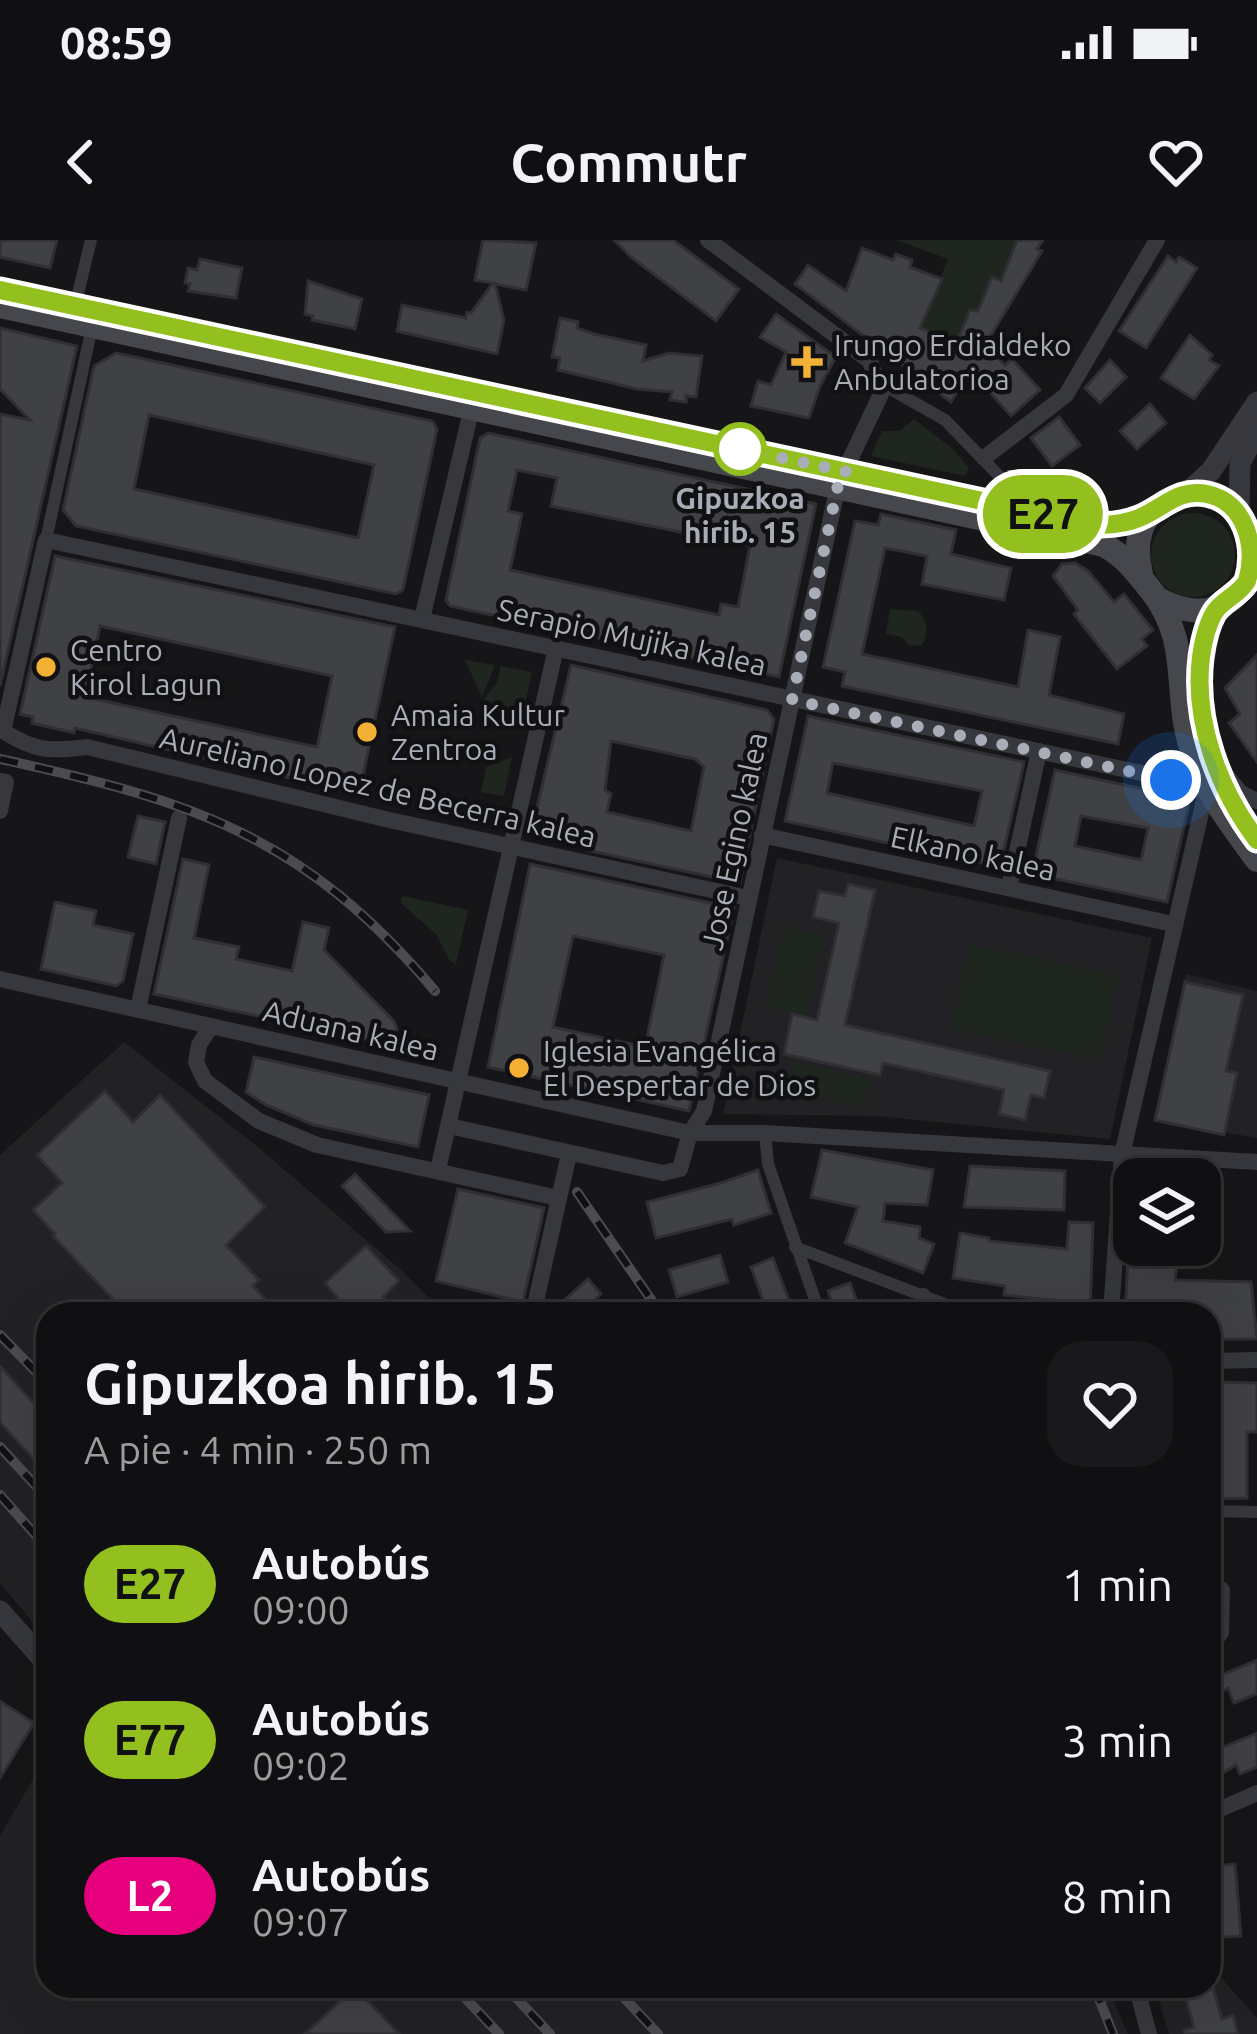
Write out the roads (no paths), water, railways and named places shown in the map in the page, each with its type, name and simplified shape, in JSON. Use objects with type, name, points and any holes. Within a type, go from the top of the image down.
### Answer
[{"type":"main road","points":[[0,290],[84,316],[472,407],[1108,525],[1134,520],[1186,494],[1205,493],[1224,500],[1250,527],[1255,546],[1246,584],[1216,608],[1178,609],[1160,600]]},
{"type":"main road","points":[[0,306],[84,316],[843,479],[1090,539],[1118,553],[1160,600],[1179,646],[1188,738],[1207,787],[1257,860]]},
{"type":"main road","points":[[1141,574],[1138,541],[1154,510]]},
{"type":"main road","points":[[1216,608],[1203,644],[1200,673],[1213,757],[1235,810],[1257,840]]},
{"type":"street","points":[[5,732],[46,540],[84,316],[91,240]]},
{"type":"street","points":[[708,240],[870,361],[880,383],[945,420],[1034,512]]},
{"type":"street","points":[[984,458],[1066,395],[1157,240]]},
{"type":"street","name":"Jose Egino kalea","points":[[690,1133],[704,1111],[843,479],[881,394],[880,383]]},
{"type":"street","points":[[1186,494],[1211,471],[1257,402]]},
{"type":"street","points":[[422,619],[472,407]]},
{"type":"street","points":[[1239,512],[1240,464],[1257,431]]},
{"type":"street","name":"Serapio Mujika kalea","points":[[46,540],[1207,787]]},
{"type":"street","points":[[438,1170],[556,649]]},
{"type":"street","name":"Aureliano Lopez de Becerra kalea","points":[[5,732],[23,745],[54,751],[87,747],[748,898]]},
{"type":"street","points":[[1009,888],[1039,751]]},
{"type":"street","points":[[1213,757],[1241,793],[1257,801]]},
{"type":"street","points":[[0,811],[3,782]]},
{"type":"street","points":[[1112,1302],[1122,1155],[1207,787]]},
{"type":"street","points":[[138,1010],[178,818]]},
{"type":"street","name":"Elkano kalea","points":[[762,835],[1173,924]]},
{"type":"street","name":"Aduana kalea","points":[[0,979],[690,1133],[765,1133],[1257,1162]]},
{"type":"street","points":[[211,1026],[199,1045],[196,1062],[205,1081],[259,1121],[317,1145],[558,1198]]},
{"type":"street","points":[[449,1126],[663,1173],[680,1169],[690,1133]]},
{"type":"street","points":[[765,1133],[767,1164],[816,1302]]},
{"type":"street","points":[[536,1302],[568,1154]]},
{"type":"street","points":[[795,1247],[918,1302]]},
{"type":"street","points":[[1221,1361],[1257,1360]]},
{"type":"street","points":[[1221,1510],[1257,1512]]},
{"type":"street","points":[[1221,1589],[1221,1633]]},
{"type":"street","points":[[0,1611],[36,1652]]},
{"type":"street","points":[[1221,1809],[1257,1793]]},
{"type":"street","points":[[1139,1998],[1149,2034]]},
{"type":"railway","points":[[0,759],[131,791],[240,832],[339,895],[435,991]]},
{"type":"railway","points":[[577,1192],[653,1302]]},
{"type":"railway","points":[[0,1335],[36,1372]]},
{"type":"railway","points":[[0,1447],[36,1486]]},
{"type":"railway","points":[[0,1495],[36,1536]]},
{"type":"railway","points":[[465,1998],[499,2034]]},
{"type":"railway","points":[[516,1998],[550,2034]]},
{"type":"railway","points":[[624,1998],[658,2034]]},
{"type":"railway","points":[[1099,1998],[1113,2034]]},
{"type":"place","name":"Irungo Erdialdeko Anbulatorioa","points":[[807,362]]},
{"type":"place","name":"Gipuzkoa hirib. 15","points":[[740,449]]},
{"type":"place","name":"Centro Kirol Lagun","points":[[46,667]]},
{"type":"place","name":"Amaia Kultur Zentroa","points":[[367,732]]},
{"type":"place","name":"Iglesia Evangélica El Despertar de Dios","points":[[519,1068]]}]
